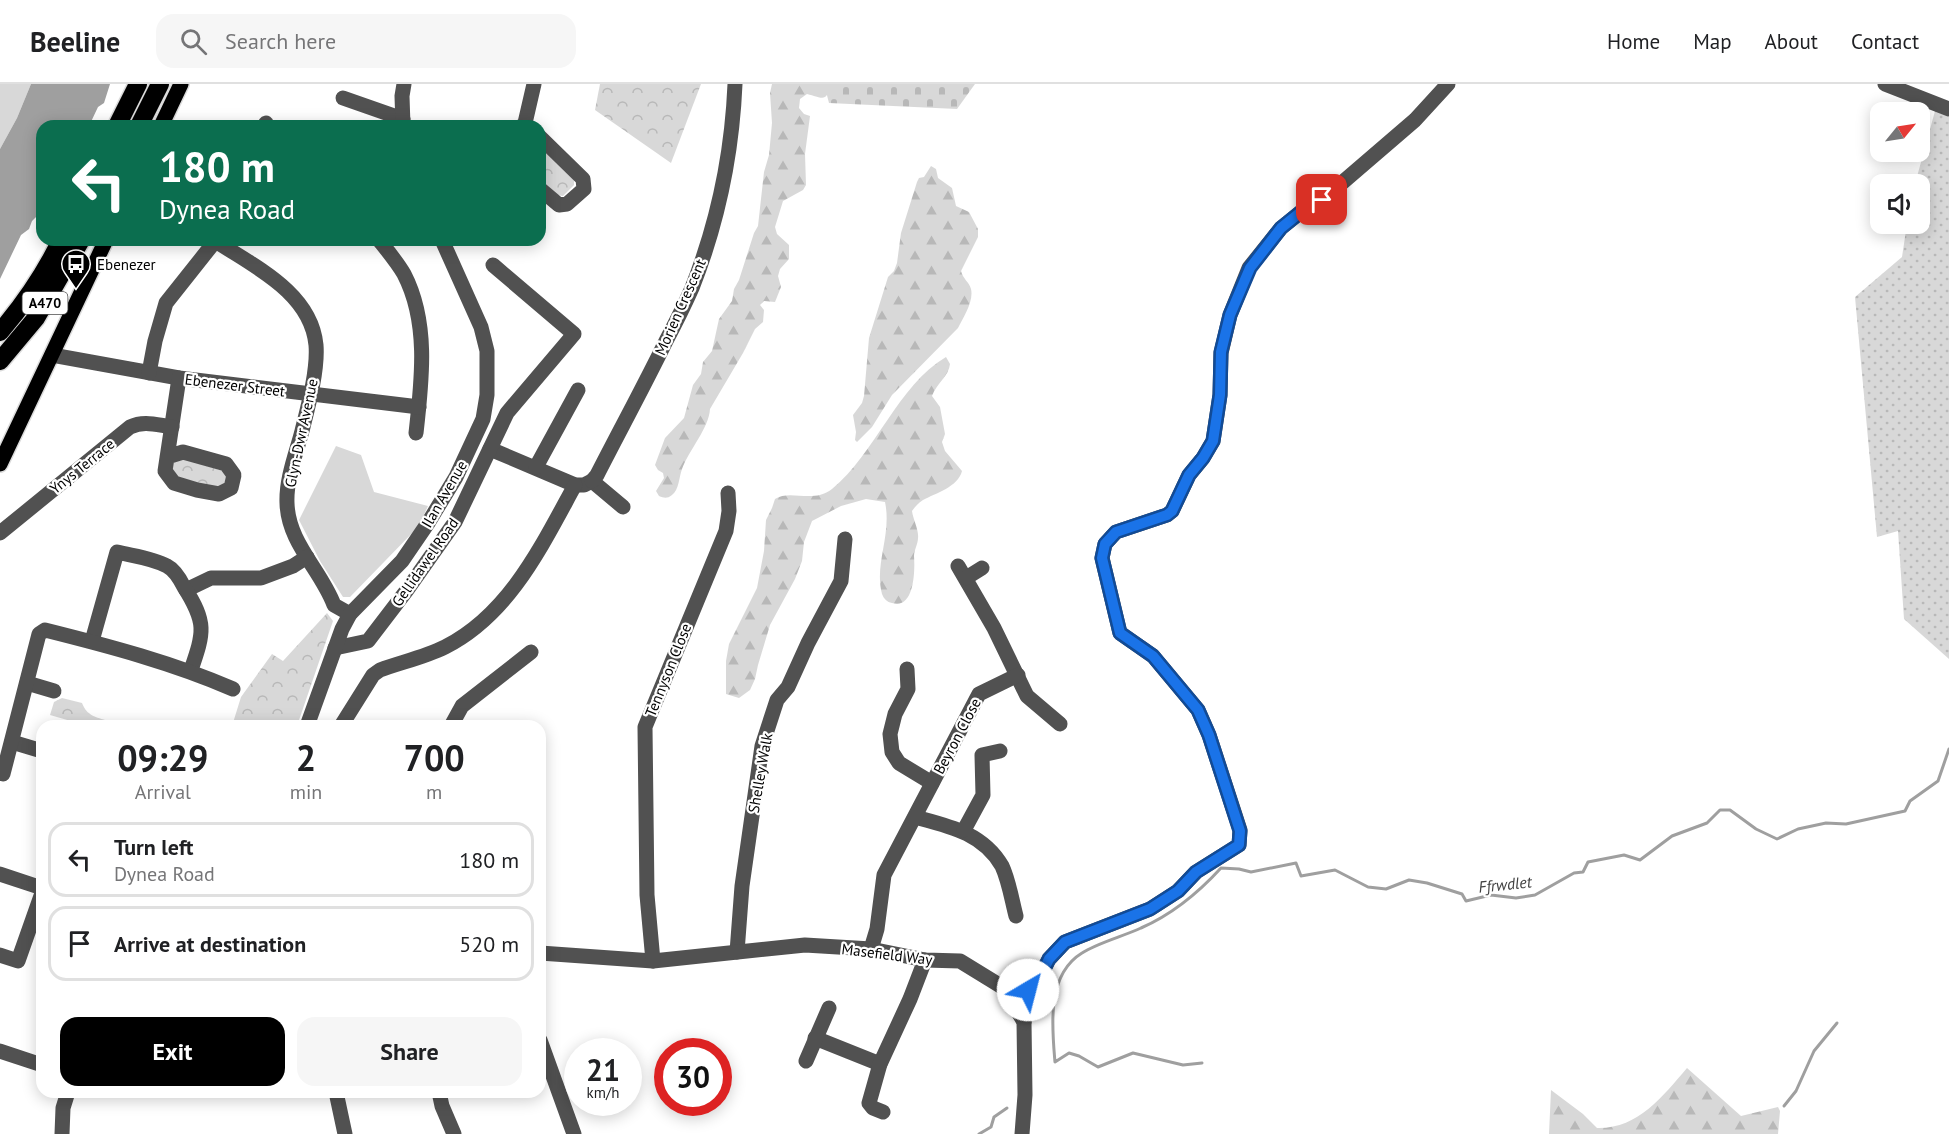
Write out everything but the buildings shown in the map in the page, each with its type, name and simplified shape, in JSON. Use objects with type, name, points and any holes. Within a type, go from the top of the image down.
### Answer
[{"type":"highway","points":[[120,120],[138,84]]},
{"type":"highway","points":[[142,120],[160,84]]},
{"type":"highway","name":"A470","points":[[0,332],[18,311],[58,246]]},
{"type":"highway","name":"A470","points":[[0,361],[36,318],[78,246]]},
{"type":"main road","points":[[164,120],[182,84]]},
{"type":"main road","points":[[0,464],[103,246]]},
{"type":"street","points":[[403,120],[404,84]]},
{"type":"street","points":[[527,120],[534,84]]},
{"type":"street","name":"Morien Crescent","points":[[592,481],[650,373],[691,289],[723,189],[735,84]]},
{"type":"street","points":[[1004,988],[1041,975],[1049,959],[1065,942],[1150,909],[1178,891],[1196,872],[1239,845],[1240,831],[1209,735],[1198,710],[1153,656],[1120,633],[1102,558],[1105,544],[1116,532],[1167,515],[1172,511],[1189,475],[1213,441],[1220,395],[1221,352],[1230,315],[1250,268],[1281,228],[1302,211],[1322,200],[1415,120],[1448,84]]},
{"type":"street","points":[[1885,84],[1949,109]]},
{"type":"street","points":[[343,98],[398,120]]},
{"type":"street","points":[[546,143],[583,179],[584,189],[567,204],[559,205],[546,194]]},
{"type":"street","points":[[149,373],[166,303],[211,246]]},
{"type":"street","name":"Glyn-Dwr Avenue","points":[[225,246],[278,282],[291,294],[304,311],[311,328],[316,345],[311,395],[288,483],[286,503],[293,535],[327,588],[334,606],[350,614]]},
{"type":"street","points":[[383,246],[404,274],[418,315],[423,352],[416,432]]},
{"type":"street","name":"Ilan Avenue","points":[[309,720],[350,614],[402,561],[428,524],[456,477],[483,419],[487,395],[487,351],[481,327],[445,246]]},
{"type":"street","name":"Gellidawel Road","points":[[336,648],[368,641],[455,522],[507,413],[574,334],[493,264]]},
{"type":"street","name":"Ebenezer Street","points":[[52,355],[179,378],[419,407]]},
{"type":"street","points":[[168,457],[179,378]]},
{"type":"street","points":[[536,467],[578,390]]},
{"type":"street","name":"Ynys Terrace","points":[[0,533],[130,427],[146,423],[172,427]]},
{"type":"street","points":[[490,448],[575,484],[584,485],[592,481],[623,507]]},
{"type":"street","points":[[345,720],[373,675],[381,670],[444,648],[460,638],[496,608],[534,560],[575,484]]},
{"type":"street","name":"Tennyson Close","points":[[653,961],[647,895],[645,727],[726,531],[729,510],[728,493]]},
{"type":"street","name":"Shelley Walk","points":[[737,952],[742,886],[762,746],[777,700],[788,687],[841,581],[845,539]]},
{"type":"street","points":[[92,641],[117,552],[170,567],[199,614],[202,632],[191,670]]},
{"type":"street","points":[[186,590],[211,578],[268,577],[307,557]]},
{"type":"street","points":[[982,568],[962,572],[994,628],[1027,696],[1060,724]]},
{"type":"street","points":[[1,777],[39,634],[45,630],[92,641],[191,670],[233,689]]},
{"type":"street","points":[[454,720],[462,706],[531,652]]},
{"type":"street","points":[[906,669],[908,689],[894,714],[890,734],[892,752],[899,763],[932,783]]},
{"type":"street","name":"Beyron Close","points":[[871,949],[877,929],[884,875],[979,694],[1018,675]]},
{"type":"street","points":[[27,683],[54,691]]},
{"type":"street","points":[[12,742],[36,749]]},
{"type":"street","points":[[964,830],[983,795],[982,755],[1000,751]]},
{"type":"street","points":[[915,816],[964,830],[986,846],[1002,867],[1018,909]]},
{"type":"street","points":[[0,874],[36,886]]},
{"type":"street","points":[[0,955],[18,961],[36,910]]},
{"type":"street","name":"Masefield Way","points":[[546,953],[653,961],[805,945],[871,949],[925,960],[960,961],[1004,988],[1024,1022],[1025,1095],[1022,1134]]},
{"type":"street","points":[[883,1112],[873,1108],[870,1103],[880,1064],[925,960]]},
{"type":"street","points":[[1024,1022],[1029,978]]},
{"type":"street","points":[[806,1061],[829,1008]]},
{"type":"street","points":[[815,1038],[880,1064]]},
{"type":"street","points":[[0,1051],[36,1063]]},
{"type":"street","points":[[546,1072],[574,1134]]},
{"type":"street","points":[[62,1134],[63,1108],[66,1098]]},
{"type":"street","points":[[337,1098],[345,1134]]},
{"type":"street","points":[[440,1098],[454,1134]]},
{"type":"green space","points":[[0,84],[31,84],[17,118],[0,149]]},
{"type":"green space","points":[[600,84],[701,84],[671,163],[595,110]]},
{"type":"green space","points":[[772,84],[830,84],[826,97],[807,94],[800,99],[799,108],[804,114],[810,116],[805,154],[806,185],[803,190],[783,201],[775,227],[777,234],[789,245],[789,259],[780,269],[778,276],[781,287],[775,302],[764,301],[760,305],[764,310],[763,322],[755,329],[710,409],[703,431],[682,469],[676,490],[667,498],[662,497],[656,491],[664,478],[663,473],[655,465],[665,438],[684,418],[693,385],[701,374],[703,362],[712,351],[719,319],[732,301],[734,289],[758,226],[764,172],[769,155]]},
{"type":"green space","points":[[824,84],[975,84],[957,109],[829,103]]},
{"type":"green space","points":[[1935,111],[1949,117],[1949,659],[1904,619],[1898,531],[1877,537],[1855,297],[1902,257],[1905,234],[1930,234],[1930,174],[1918,174],[1921,162],[1930,162],[1930,129]]},
{"type":"green space","points":[[546,149],[574,176],[574,185],[563,196],[556,195],[546,186]]},
{"type":"green space","points":[[931,166],[936,169],[938,178],[952,188],[956,206],[969,212],[978,229],[978,237],[961,271],[971,289],[971,299],[958,328],[892,395],[872,427],[857,442],[853,415],[864,396],[869,338],[888,277],[894,271],[897,263],[901,233],[917,182],[919,178],[924,177]]},
{"type":"green space","points":[[946,357],[950,364],[949,368],[932,396],[940,407],[945,434],[942,442],[945,451],[962,471],[960,477],[951,485],[923,500],[912,511],[918,538],[914,554],[914,578],[909,595],[900,604],[889,602],[882,594],[880,572],[887,514],[885,502],[866,499],[841,506],[812,521],[804,542],[802,561],[770,625],[750,690],[739,698],[726,694],[726,661],[729,644],[757,588],[764,551],[766,520],[775,499],[788,495],[817,495],[832,489],[861,458],[914,385],[929,369]]},
{"type":"green space","points":[[336,446],[361,455],[374,492],[428,506],[418,527],[350,597],[343,597],[320,561],[299,520]]},
{"type":"green space","points":[[182,458],[226,472],[228,480],[219,490],[174,478],[171,464]]},
{"type":"green space","points":[[327,613],[333,621],[299,720],[234,720],[241,697],[272,654],[283,661]]},
{"type":"green space","points":[[62,698],[82,703],[89,713],[105,720],[67,720],[50,715],[54,702]]},
{"type":"green space","points":[[1687,1068],[1741,1116],[1778,1107],[1780,1111],[1778,1134],[1549,1134],[1551,1090],[1583,1114],[1597,1128],[1612,1127],[1637,1117],[1648,1109]]},
{"type":"shaded area","points":[[31,84],[110,84],[104,103],[98,107],[92,120],[36,120],[36,217],[29,229],[21,235],[0,279],[0,149],[17,118]]},
{"type":"waterway","name":"Ffrwdlet","points":[[1202,1063],[1183,1065],[1133,1053],[1098,1067],[1069,1053],[1055,1062],[1054,1003],[1062,974],[1082,953],[1163,917],[1194,894],[1221,868],[1251,872],[1296,863],[1301,876],[1335,870],[1368,887],[1386,889],[1409,880],[1462,894],[1466,901],[1491,895],[1516,898],[1535,895],[1574,873],[1583,872],[1588,862],[1624,855],[1640,860],[1672,836],[1707,823],[1720,810],[1730,810],[1756,829],[1777,839],[1798,829],[1826,823],[1846,824],[1905,811],[1910,801],[1938,781],[1949,749]]},
{"type":"waterway","points":[[1784,1106],[1796,1091],[1814,1051],[1837,1023]]},
{"type":"waterway","name":"Ffrwdlet","points":[[979,1134],[991,1127],[994,1117],[1007,1108]]},
{"type":"place","name":"Ebenezer","points":[[76,290]]},
{"type":"route","points":[[1028,990],[1029,978],[1041,975],[1049,959],[1065,942],[1150,909],[1178,891],[1196,872],[1239,845],[1240,831],[1209,735],[1198,710],[1153,656],[1120,633],[1102,558],[1105,544],[1116,532],[1167,515],[1172,511],[1189,475],[1213,441],[1220,395],[1221,352],[1230,315],[1250,268],[1281,228],[1302,211],[1322,200]]}]
